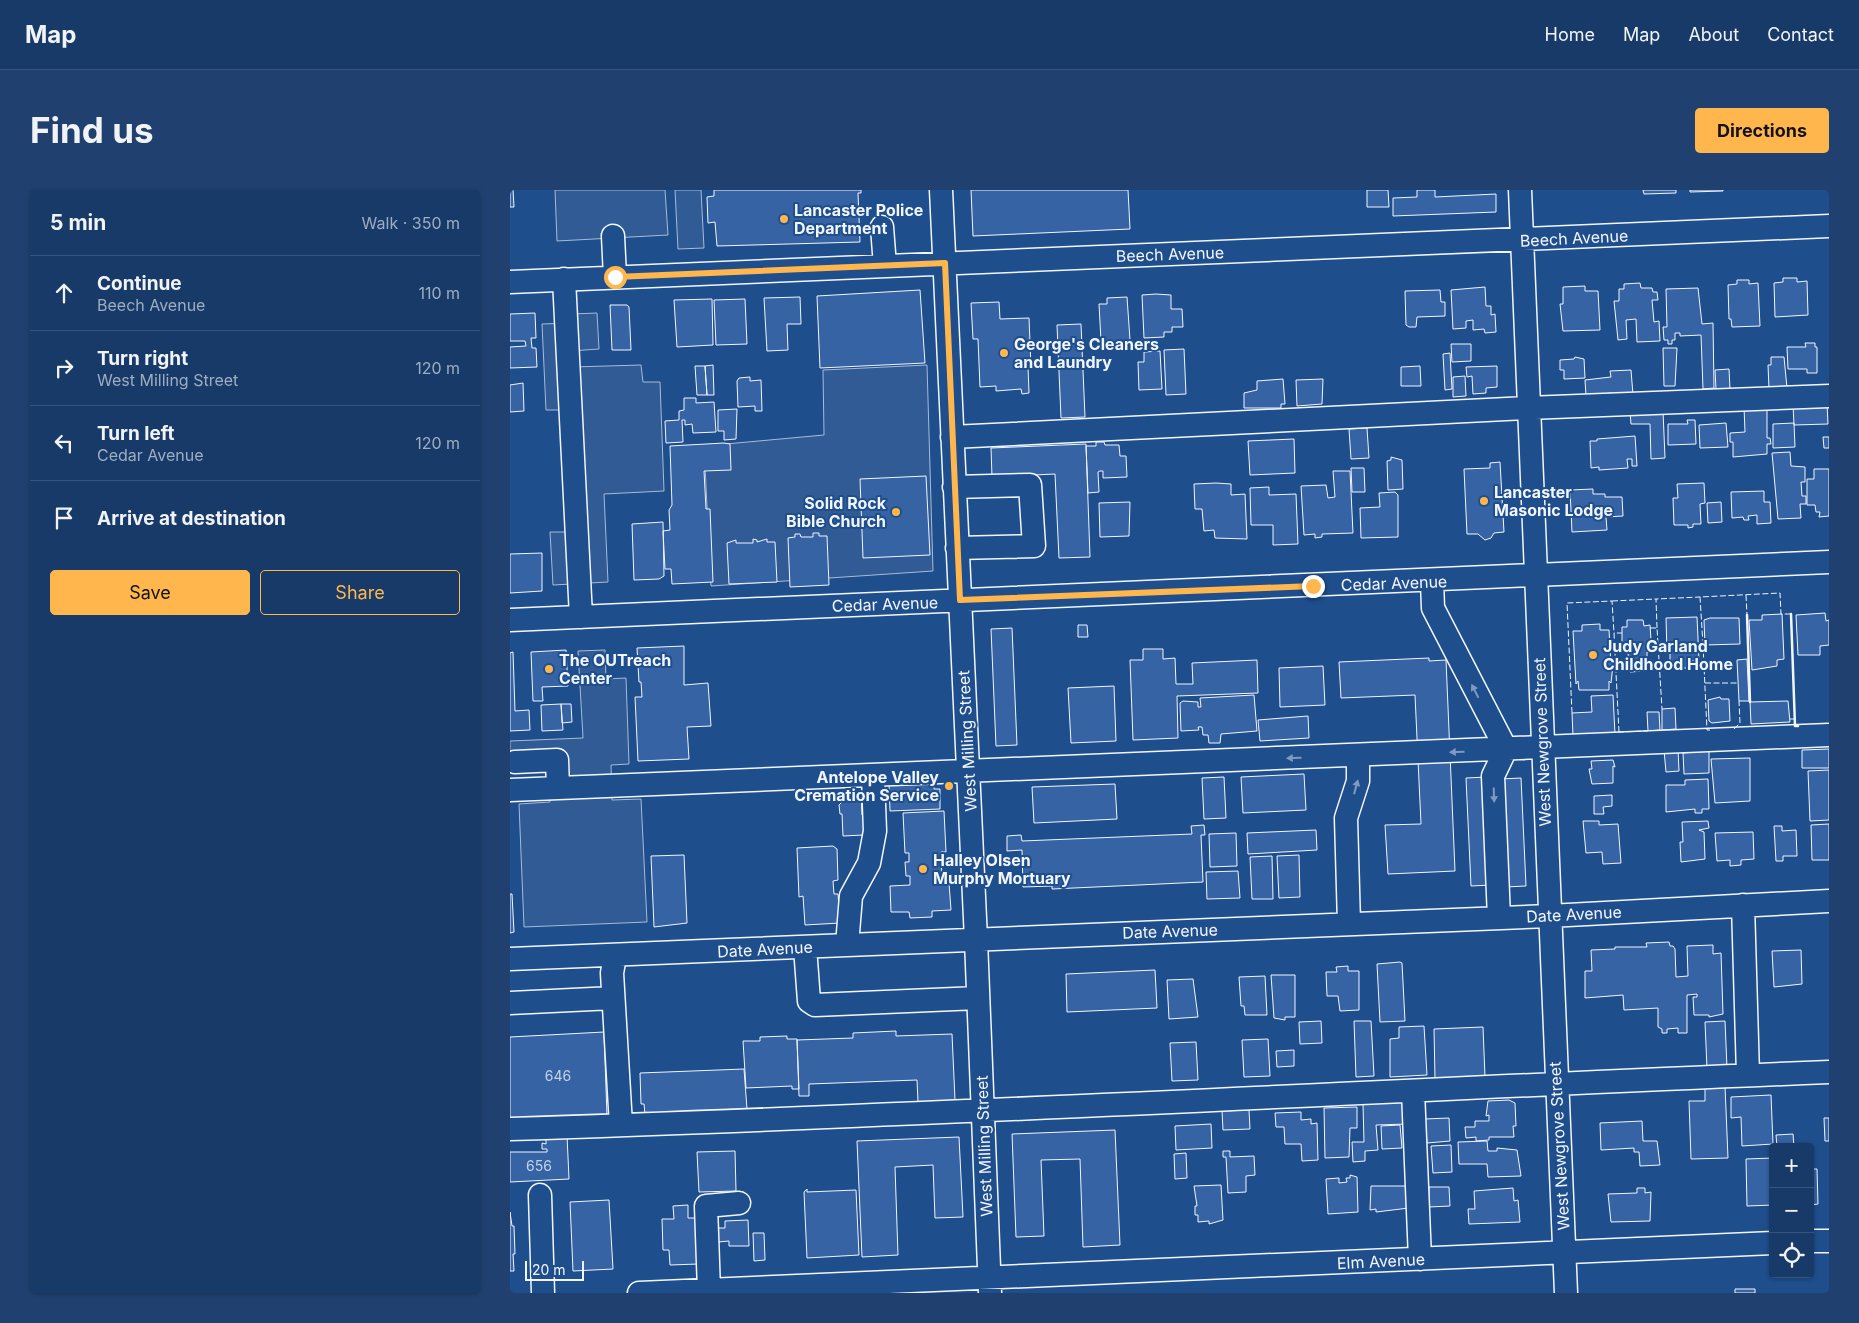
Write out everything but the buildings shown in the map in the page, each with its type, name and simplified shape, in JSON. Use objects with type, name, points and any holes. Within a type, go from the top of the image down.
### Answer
[{"type":"street","name":"West Milling Street","points":[[941,190],[990,1286]]},
{"type":"street","name":"West Newgrove Street","points":[[1520,190],[1548,916],[1566,1293]]},
{"type":"street","name":"Beech Avenue","points":[[510,282],[1829,226]]},
{"type":"street","points":[[882,228],[885,266]]},
{"type":"street","points":[[614,236],[615,277]]},
{"type":"street","points":[[564,279],[580,617]]},
{"type":"street","points":[[952,437],[1528,408],[1829,396]]},
{"type":"street","points":[[954,487],[1030,485],[1034,546],[958,548]]},
{"type":"street","name":"Cedar Avenue","points":[[510,620],[1536,577],[1829,562]]},
{"type":"street","points":[[1432,581],[1433,608],[1506,750]]},
{"type":"street","points":[[510,790],[874,777],[1829,734]]},
{"type":"street","points":[[1499,918],[1493,776],[1506,750]]},
{"type":"street","points":[[1349,924],[1346,818],[1358,781],[1358,756]]},
{"type":"street","points":[[514,762],[557,760],[558,788]]},
{"type":"street","points":[[847,945],[851,896],[870,863],[875,831],[874,777]]},
{"type":"street","name":"Date Avenue","points":[[510,959],[1548,916],[1829,901]]},
{"type":"street","points":[[1743,905],[1748,1075]]},
{"type":"street","points":[[805,947],[809,1001],[815,1005],[978,998]]},
{"type":"street","points":[[615,956],[612,973],[620,1125]]},
{"type":"street","points":[[510,1003],[613,998]]},
{"type":"street","points":[[510,1129],[983,1112],[1556,1083],[1829,1072]]},
{"type":"street","points":[[1413,1091],[1420,1259]]},
{"type":"street","points":[[540,1195],[543,1293]]},
{"type":"street","points":[[710,1291],[706,1206],[739,1203]]},
{"type":"street","points":[[1814,1241],[1829,1241]]},
{"type":"street","name":"Elm Avenue","points":[[639,1293],[990,1286],[1420,1259],[1769,1243]]},
{"type":"shaded area","points":[[555,190],[665,190],[668,235],[557,241]]},
{"type":"shaded area","points":[[675,190],[701,190],[704,248],[678,249]]},
{"type":"shaded area","points":[[597,313],[599,349],[571,351],[572,367],[641,365],[643,382],[660,382],[664,491],[604,494],[608,582],[553,585],[550,532],[569,532],[563,410],[546,410],[542,324],[572,323],[572,314]]},
{"type":"shaded area","points":[[927,365],[933,571],[711,586],[704,446],[824,435],[823,370]]},
{"type":"shaded area","points":[[605,650],[606,679],[626,678],[629,764],[611,765],[612,800],[641,799],[647,922],[524,927],[519,804],[550,802],[547,766],[510,768],[510,741],[583,738],[578,651]]},
{"type":"fence","points":[[1703,645],[1700,597],[1780,593],[1781,614],[1791,614]]},
{"type":"fence","points":[[1746,595],[1747,615]]},
{"type":"fence","points":[[1657,628],[1656,599],[1700,597]]},
{"type":"fence","points":[[1612,601],[1656,599]]},
{"type":"fence","points":[[1572,713],[1567,603],[1612,601],[1614,633]]},
{"type":"fence","points":[[1650,628],[1657,628],[1662,709]]},
{"type":"fence","points":[[1619,732],[1614,633],[1622,633]]},
{"type":"fence","points":[[1701,645],[1703,645],[1707,730],[1710,730]]},
{"type":"fence","points":[[1705,683],[1738,683]]},
{"type":"fence","points":[[1734,729],[1740,723],[1739,701]]},
{"type":"fence","points":[[1790,719],[1795,719]]},
{"type":"fence","points":[[1618,732],[1648,731]]},
{"type":"wall","points":[[1791,614],[1795,726],[1798,726]]},
{"type":"wall","points":[[1747,615],[1750,702]]},
{"type":"place","name":"Lancaster Police Department","points":[[784,219]]},
{"type":"place","name":"George's Cleaners and Laundry","points":[[1004,353]]},
{"type":"place","name":"Lancaster Masonic Lodge","points":[[1484,501]]},
{"type":"place","name":"Solid Rock Bible Church","points":[[896,512]]},
{"type":"place","name":"Judy Garland Childhood Home","points":[[1593,655]]},
{"type":"place","name":"The OUTreach Center","points":[[549,669]]},
{"type":"place","name":"Antelope Valley Cremation Service","points":[[949,786]]},
{"type":"place","name":"Halley Olsen Murphy Mortuary","points":[[923,869]]},
{"type":"route","points":[[615,277],[945,263],[960,600],[1313,586]]}]
